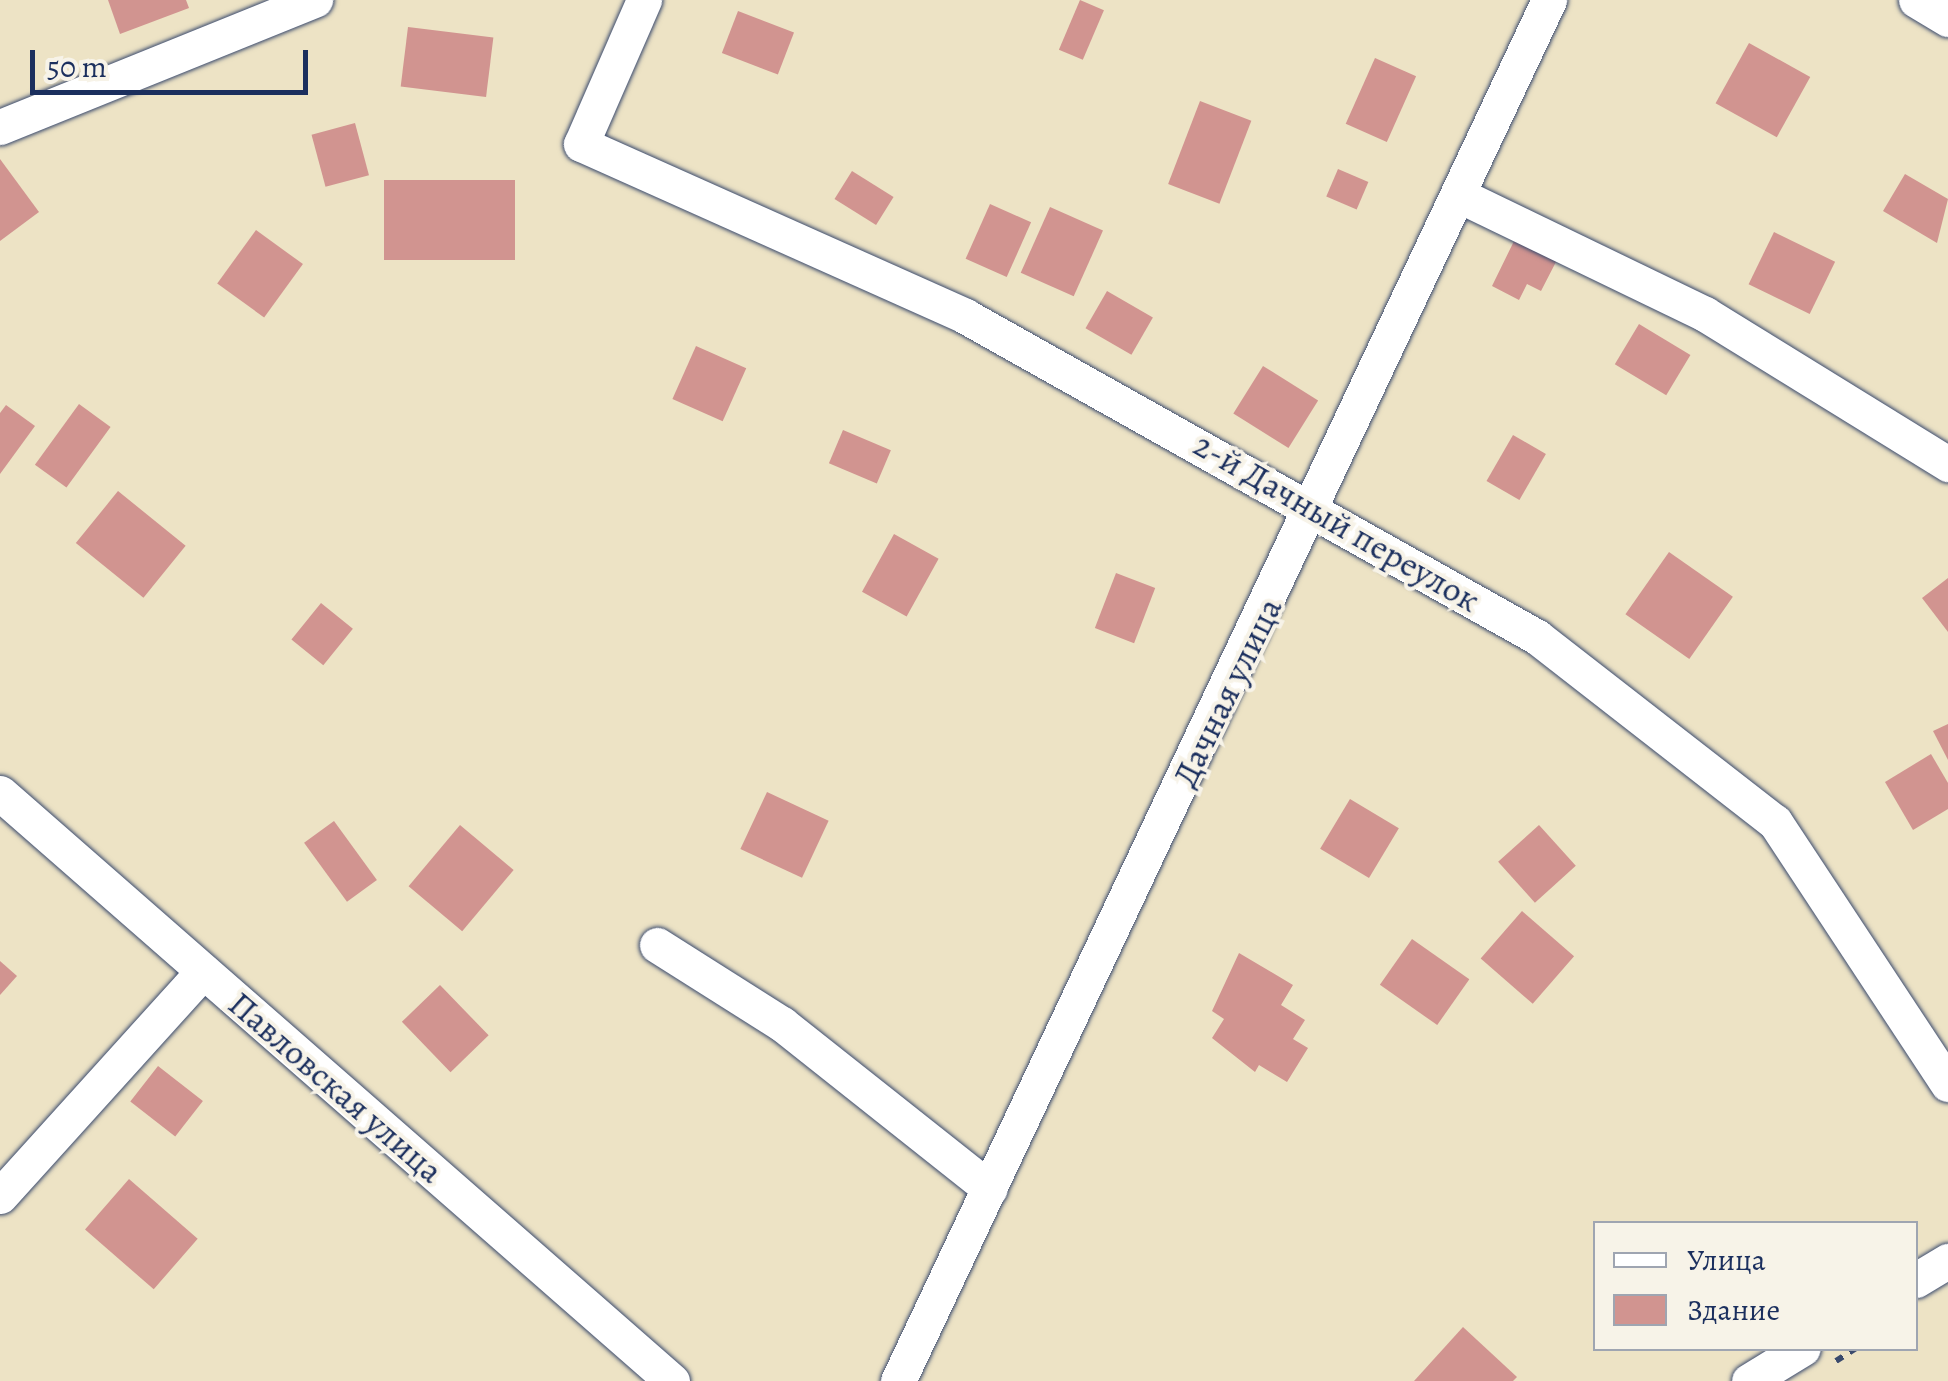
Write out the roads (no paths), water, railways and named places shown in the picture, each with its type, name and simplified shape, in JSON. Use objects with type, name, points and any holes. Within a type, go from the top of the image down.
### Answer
[{"type":"street","points":[[0,127],[315,0]]},
{"type":"street","name":"2-й Дачный переулок","points":[[644,0],[581,144],[965,316],[1315,506],[1537,637],[1775,822],[1948,1084]]},
{"type":"street","name":"Дачная улица","points":[[898,1381],[1315,506],[1549,0]]},
{"type":"street","points":[[1916,0],[1948,19]]},
{"type":"street","points":[[1459,195],[1706,314],[1948,464]]},
{"type":"street","name":"Павловская улица","points":[[0,793],[672,1381]]},
{"type":"street","points":[[656,946],[782,1024],[990,1189]]},
{"type":"street","points":[[0,1196],[203,971]]},
{"type":"street","points":[[1918,1279],[1948,1260]]},
{"type":"street","points":[[1749,1381],[1798,1351]]}]
